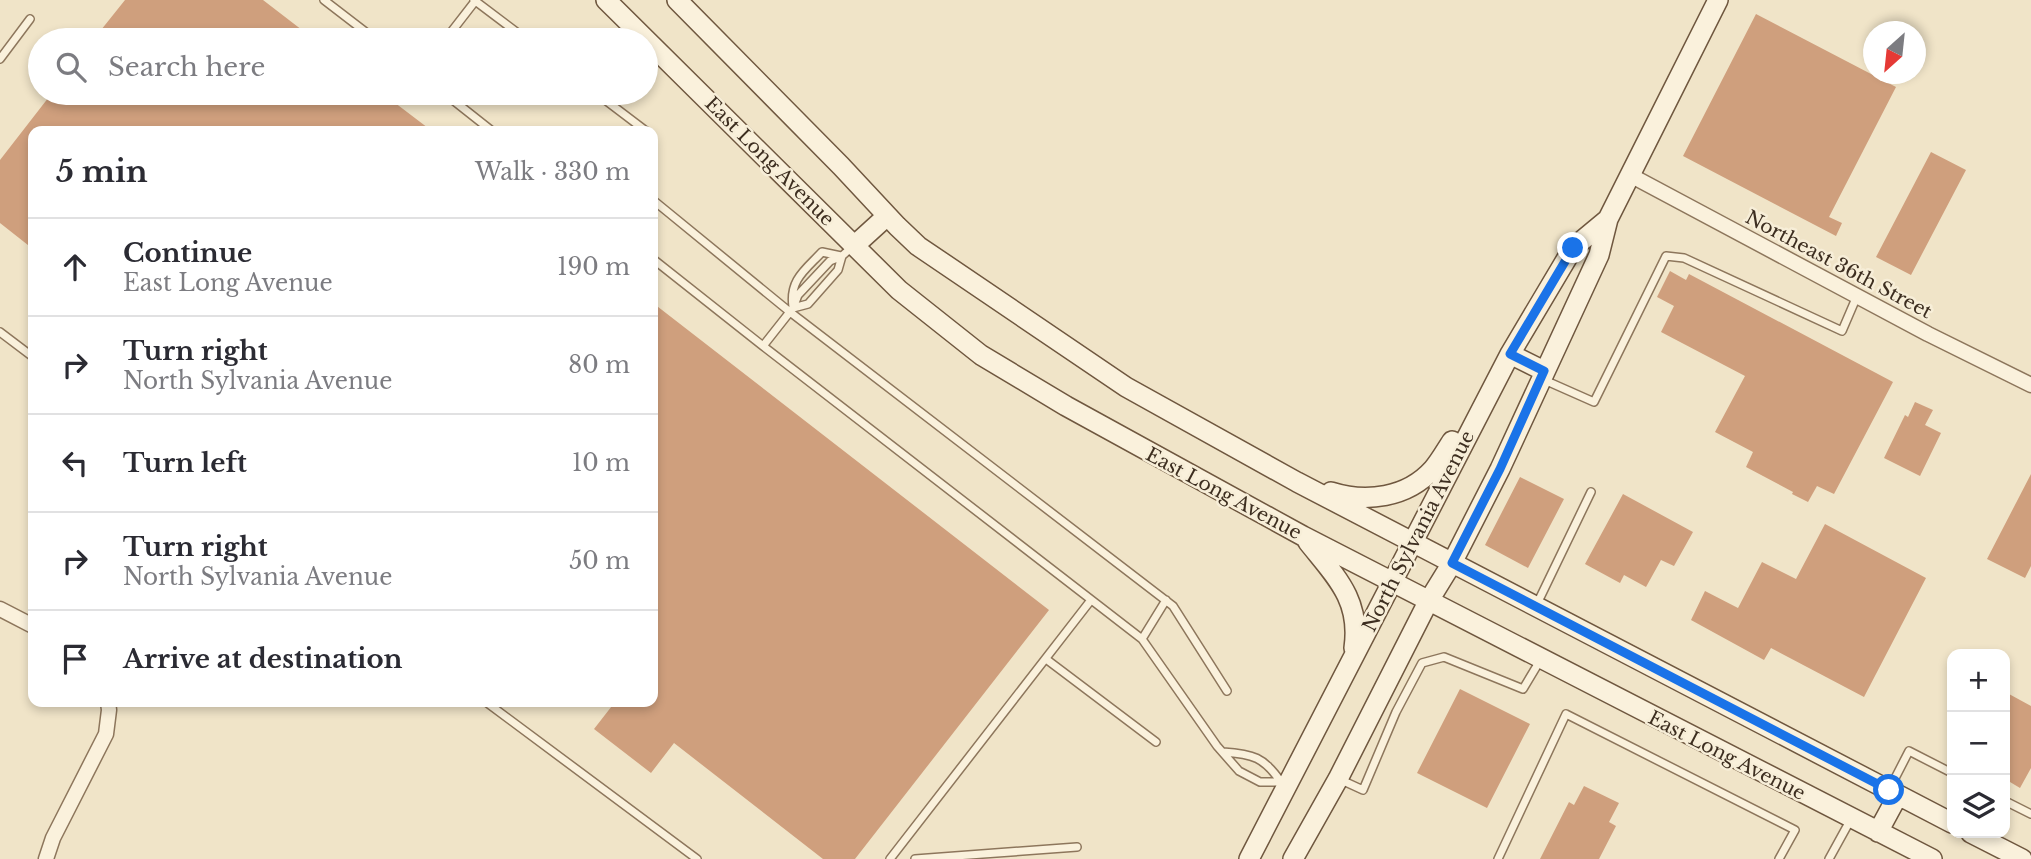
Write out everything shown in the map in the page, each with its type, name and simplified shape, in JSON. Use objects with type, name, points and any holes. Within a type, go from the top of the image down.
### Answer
[{"type":"main road","name":"East Long Avenue","points":[[606,0],[633,28]]},
{"type":"main road","points":[[677,0],[911,239],[940,262],[1126,387],[1297,482],[1947,820]]},
{"type":"main road","name":"North Sylvania Avenue","points":[[1293,859],[1338,779],[1428,602],[1452,563],[1500,469],[1599,255],[1608,219],[1718,0]]},
{"type":"main road","name":"East Long Avenue","points":[[658,54],[848,251],[981,355],[1066,406],[1303,536],[1932,859]]},
{"type":"main road","points":[[848,251],[887,216]]},
{"type":"main road","name":"North Sylvania Avenue","points":[[1249,859],[1284,784],[1352,661],[1505,363],[1573,248],[1608,219]]},
{"type":"main road","points":[[1297,482],[1343,496],[1367,499],[1392,495],[1414,485],[1432,470],[1505,363],[1543,375]]},
{"type":"main road","points":[[1303,536],[1349,597],[1357,629],[1352,661]]},
{"type":"main road","points":[[1878,832],[1894,792]]},
{"type":"main road","points":[[1981,838],[2022,859]]},
{"type":"street","name":"Northeast 36th Street","points":[[1630,175],[2031,385]]},
{"type":"street","points":[[0,609],[28,623]]},
{"type":"street","points":[[46,859],[52,838],[106,734],[109,707]]},
{"type":"lane","points":[[324,0],[360,28]]},
{"type":"lane","points":[[453,28],[475,0],[511,28]]},
{"type":"lane","points":[[0,59],[30,19]]},
{"type":"lane","points":[[459,105],[486,126]]},
{"type":"lane","points":[[612,105],[639,126]]},
{"type":"lane","points":[[658,204],[1166,600],[1173,606],[1227,691]]},
{"type":"lane","points":[[763,346],[791,310],[799,295],[830,261],[848,251]]},
{"type":"lane","points":[[791,310],[808,304],[838,270],[848,251]]},
{"type":"lane","points":[[791,310],[791,292],[799,276],[822,252],[848,251]]},
{"type":"lane","points":[[1543,375],[1594,402],[1666,256],[1684,258],[1842,331],[1857,296]]},
{"type":"lane","points":[[658,263],[1142,639],[1222,752],[1239,771],[1260,782],[1284,784]]},
{"type":"lane","points":[[0,332],[28,354]]},
{"type":"lane","points":[[1535,607],[1591,492]]},
{"type":"lane","points":[[890,859],[1091,600]]},
{"type":"lane","points":[[1142,639],[1166,600]]},
{"type":"lane","points":[[1338,779],[1363,790],[1396,712],[1422,663],[1444,657],[1523,689],[1541,659]]},
{"type":"lane","points":[[1046,659],[1156,741]]},
{"type":"lane","points":[[493,707],[697,859]]},
{"type":"lane","points":[[1498,859],[1566,714],[1795,830],[1779,859]]},
{"type":"lane","points":[[1894,792],[1909,751],[1947,770]]},
{"type":"lane","points":[[1222,752],[1247,754],[1270,766],[1284,784]]},
{"type":"lane","points":[[2010,804],[2031,814]]},
{"type":"lane","points":[[1829,859],[1852,818]]},
{"type":"lane","points":[[915,859],[1077,847]]},
{"type":"building","points":[[125,0],[263,0],[299,28],[103,28]]},
{"type":"building","points":[[1756,14],[1863,70],[1863,84],[1890,84],[1896,87],[1829,217],[1842,223],[1836,236],[1683,156]]},
{"type":"building","points":[[43,105],[398,105],[425,126],[28,126],[28,245],[0,223],[0,160]]},
{"type":"building","points":[[1931,152],[1966,170],[1911,275],[1876,257]]},
{"type":"building","points":[[1670,271],[1686,280],[1689,274],[1893,382],[1834,494],[1817,486],[1808,502],[1792,494],[1793,492],[1746,467],[1753,452],[1715,432],[1745,376],[1661,332],[1674,306],[1657,297]]},
{"type":"building","points":[[658,307],[1049,610],[855,859],[823,859],[674,743],[651,773],[594,729],[611,707],[658,707]]},
{"type":"building","points":[[1915,402],[1933,410],[1925,425],[1941,433],[1920,476],[1884,458],[1905,415],[1908,417]]},
{"type":"building","points":[[2031,474],[2031,566],[2025,578],[1987,559]]},
{"type":"building","points":[[1520,477],[1564,499],[1528,568],[1485,545]]},
{"type":"building","points":[[1623,494],[1693,532],[1674,566],[1661,560],[1646,587],[1624,575],[1620,583],[1585,564]]},
{"type":"building","points":[[1825,524],[1926,578],[1864,697],[1771,648],[1764,660],[1691,620],[1705,591],[1738,608],[1762,562],[1796,579]]},
{"type":"building","points":[[1460,689],[1530,724],[1487,808],[1417,773]]},
{"type":"building","points":[[2010,695],[2031,706],[2031,768],[2020,788],[2010,782]]},
{"type":"building","points":[[1584,786],[1619,803],[1609,822],[1616,826],[1599,859],[1540,859],[1569,802],[1574,805]]},
{"type":"route","points":[[1573,248],[1510,354],[1544,371],[1500,469],[1452,563],[1889,790]]}]
